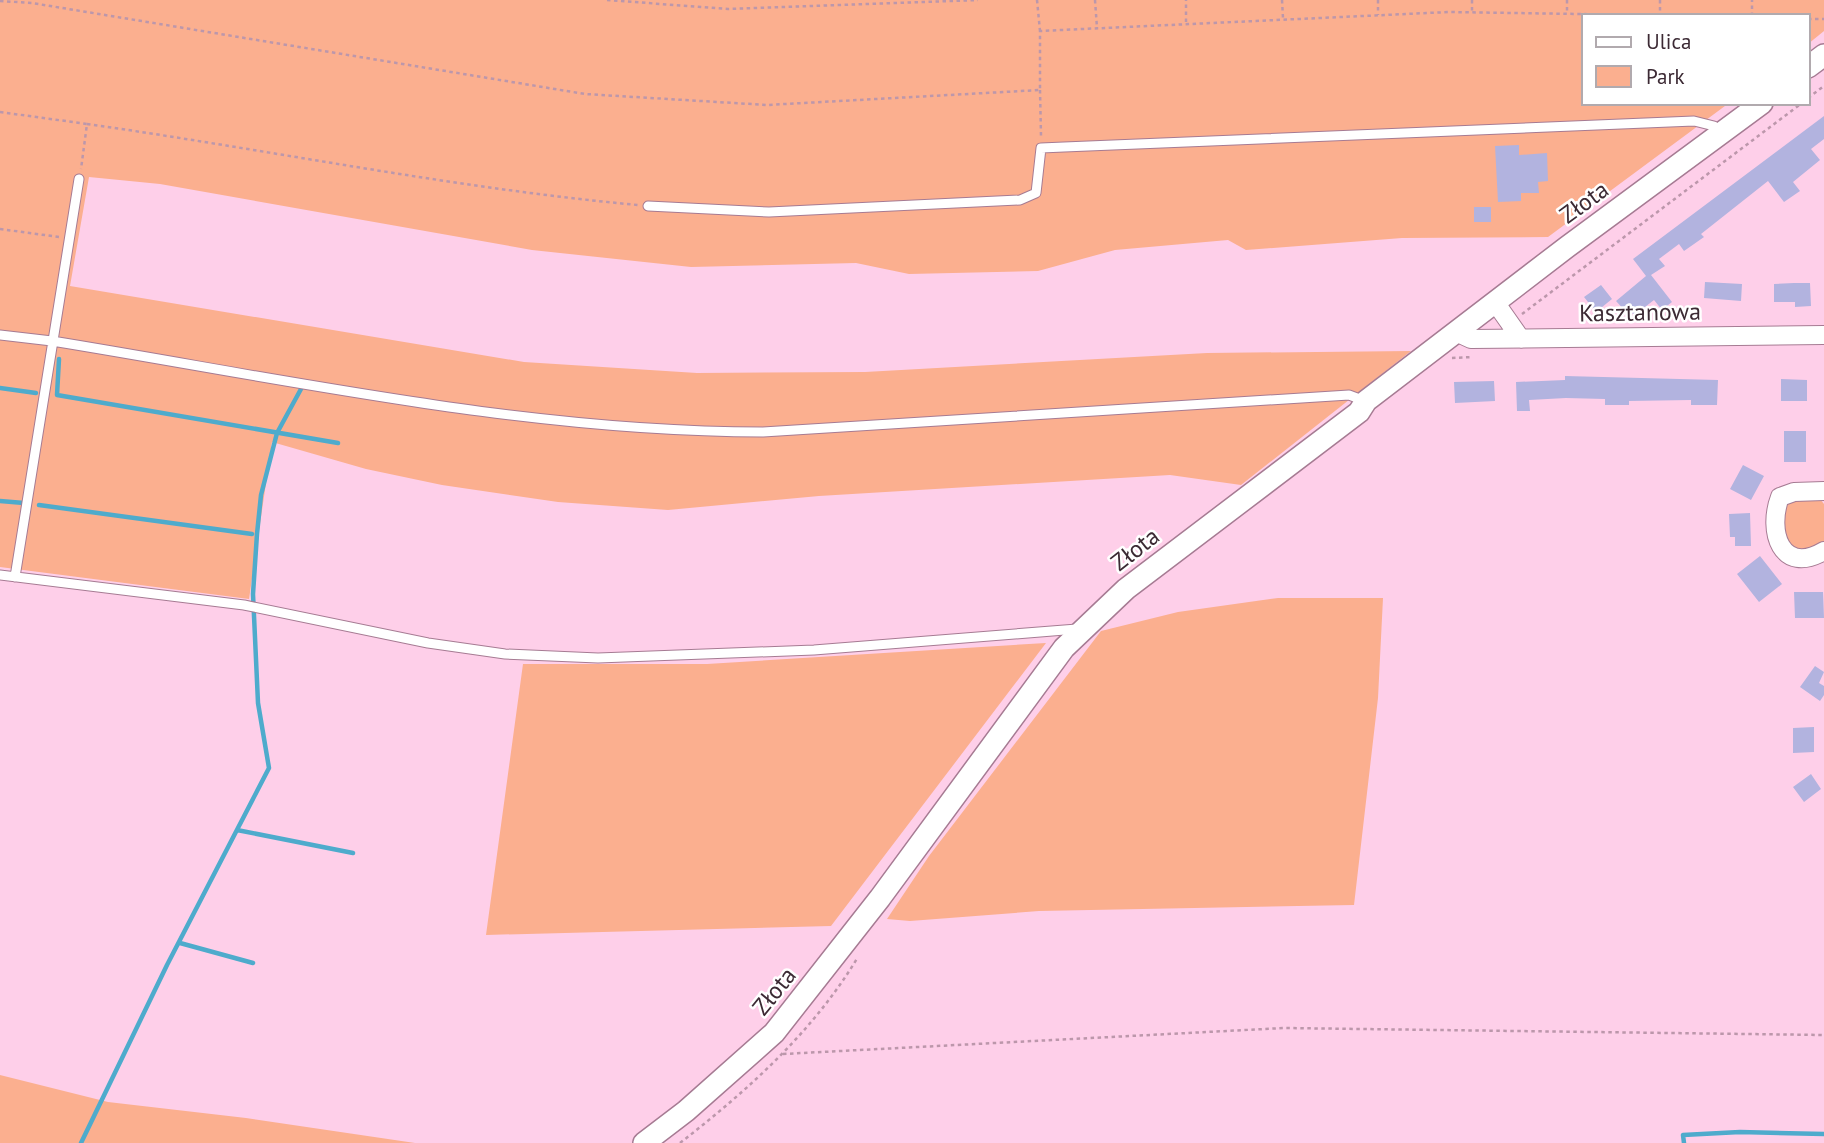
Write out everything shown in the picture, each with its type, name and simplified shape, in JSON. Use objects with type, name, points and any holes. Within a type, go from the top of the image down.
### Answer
[{"type":"street","name":"Złota","points":[[644,1143],[774,1033],[1064,648],[1082,628],[1136,581],[1359,412],[1366,401],[1759,105]]},
{"type":"street","points":[[1496,302],[1521,339]]},
{"type":"street","name":"Kasztanowa","points":[[1458,333],[1471,340],[1824,335]]},
{"type":"street","points":[[1824,491],[1794,492],[1780,497],[1775,509],[1778,543],[1787,555],[1800,558],[1824,551]]},
{"type":"lane","points":[[648,206],[769,212],[1020,200],[1036,193],[1041,148],[1694,121],[1714,126],[1721,135]]},
{"type":"lane","points":[[15,577],[79,179]]},
{"type":"lane","points":[[0,335],[495,412],[600,426],[676,432],[763,432],[1349,395],[1366,401]]},
{"type":"lane","points":[[0,575],[244,606],[428,643],[505,654],[598,658],[814,650],[1082,628]]},
{"type":"path","points":[[607,0],[706,7],[978,0]]},
{"type":"path","points":[[706,0],[706,7]]},
{"type":"path","points":[[806,0],[806,6]]},
{"type":"path","points":[[1037,0],[1040,31],[1041,148]]},
{"type":"path","points":[[1095,0],[1097,28]]},
{"type":"path","points":[[1186,0],[1186,22]]},
{"type":"path","points":[[1282,0],[1283,19]]},
{"type":"path","points":[[1377,0],[1378,15]]},
{"type":"path","points":[[1472,0],[1472,11]]},
{"type":"path","points":[[1567,0],[1567,12]]},
{"type":"path","points":[[0,1],[32,3],[585,94],[767,105],[1040,90]]},
{"type":"path","points":[[1040,31],[1186,22],[1472,11],[1629,14]]},
{"type":"path","points":[[1511,323],[1798,105]]},
{"type":"path","points":[[0,112],[211,142],[415,179],[648,206]]},
{"type":"path","points":[[79,179],[87,124]]},
{"type":"path","points":[[0,229],[71,238]]},
{"type":"path","points":[[1441,361],[1478,356]]},
{"type":"path","points":[[680,1143],[782,1054],[813,1021],[862,950]]},
{"type":"path","points":[[755,1051],[782,1054],[1284,1028],[1382,1027],[1824,1035]]},
{"type":"green space","points":[[0,0],[1824,0],[1824,31],[1810,42],[1810,14],[1582,14],[1582,105],[1726,105],[1548,237],[1402,238],[1246,250],[1228,240],[1115,250],[1038,271],[909,274],[856,263],[691,267],[532,250],[160,184],[89,177],[70,286],[524,362],[697,373],[865,372],[1207,353],[1411,351],[1241,485],[1170,475],[819,496],[668,510],[558,502],[442,485],[366,469],[272,442],[249,599],[0,567]]},
{"type":"green space","points":[[1792,498],[1820,499],[1824,504],[1824,542],[1805,552],[1789,547],[1783,527],[1782,515]]},
{"type":"green space","points":[[1278,598],[1383,598],[1378,698],[1354,905],[1039,911],[910,921],[887,919],[929,856],[1101,631],[1178,612]]},
{"type":"green space","points":[[1046,643],[831,926],[486,935],[523,664],[707,664]]},
{"type":"green space","points":[[0,1075],[108,1102],[246,1118],[415,1143],[0,1143]]},
{"type":"building","points":[[1824,116],[1824,139],[1811,149],[1820,160],[1793,182],[1800,191],[1784,202],[1768,181],[1701,234],[1704,237],[1684,251],[1679,244],[1659,259],[1665,266],[1651,275],[1672,302],[1662,310],[1654,300],[1636,314],[1627,313],[1616,301],[1646,276],[1633,259]]},
{"type":"building","points":[[1519,145],[1519,155],[1547,153],[1548,181],[1538,182],[1539,193],[1521,193],[1521,201],[1498,202],[1495,146]]},
{"type":"building","points":[[1474,207],[1491,207],[1491,222],[1474,222]]},
{"type":"building","points":[[1705,282],[1742,284],[1741,301],[1704,298]]},
{"type":"building","points":[[1810,283],[1811,306],[1795,307],[1795,302],[1774,302],[1774,284]]},
{"type":"building","points":[[1601,285],[1612,299],[1596,312],[1584,297]]},
{"type":"building","points":[[1565,376],[1718,380],[1717,405],[1691,405],[1691,400],[1629,401],[1629,405],[1605,405],[1605,399],[1566,398],[1529,400],[1530,411],[1517,411],[1516,382],[1565,380]]},
{"type":"building","points":[[1781,379],[1807,380],[1807,401],[1781,401]]},
{"type":"building","points":[[1494,381],[1495,401],[1455,403],[1454,382]]},
{"type":"building","points":[[1784,431],[1806,431],[1806,462],[1784,462]]},
{"type":"building","points":[[1743,465],[1764,476],[1751,500],[1730,489]]},
{"type":"building","points":[[1750,513],[1751,546],[1735,546],[1735,537],[1730,537],[1729,514]]},
{"type":"building","points":[[1760,556],[1782,584],[1759,602],[1737,574]]},
{"type":"building","points":[[1794,592],[1823,592],[1824,618],[1795,618]]},
{"type":"building","points":[[1815,666],[1824,672],[1819,683],[1824,686],[1824,695],[1820,701],[1800,687]]},
{"type":"building","points":[[1814,727],[1814,752],[1793,753],[1793,728]]},
{"type":"building","points":[[1811,774],[1821,789],[1804,802],[1793,787]]},
{"type":"waterway","points":[[59,359],[57,395],[338,443]]},
{"type":"waterway","points":[[0,388],[36,393]]},
{"type":"waterway","points":[[81,1143],[167,965],[269,768],[258,703],[253,594],[257,534],[261,495],[277,433],[301,389]]},
{"type":"waterway","points":[[0,501],[24,503]]},
{"type":"waterway","points":[[39,505],[252,534]]},
{"type":"waterway","points":[[237,830],[353,853]]},
{"type":"waterway","points":[[180,943],[253,963]]},
{"type":"waterway","points":[[1684,1143],[1683,1135],[1740,1132],[1824,1134]]}]
